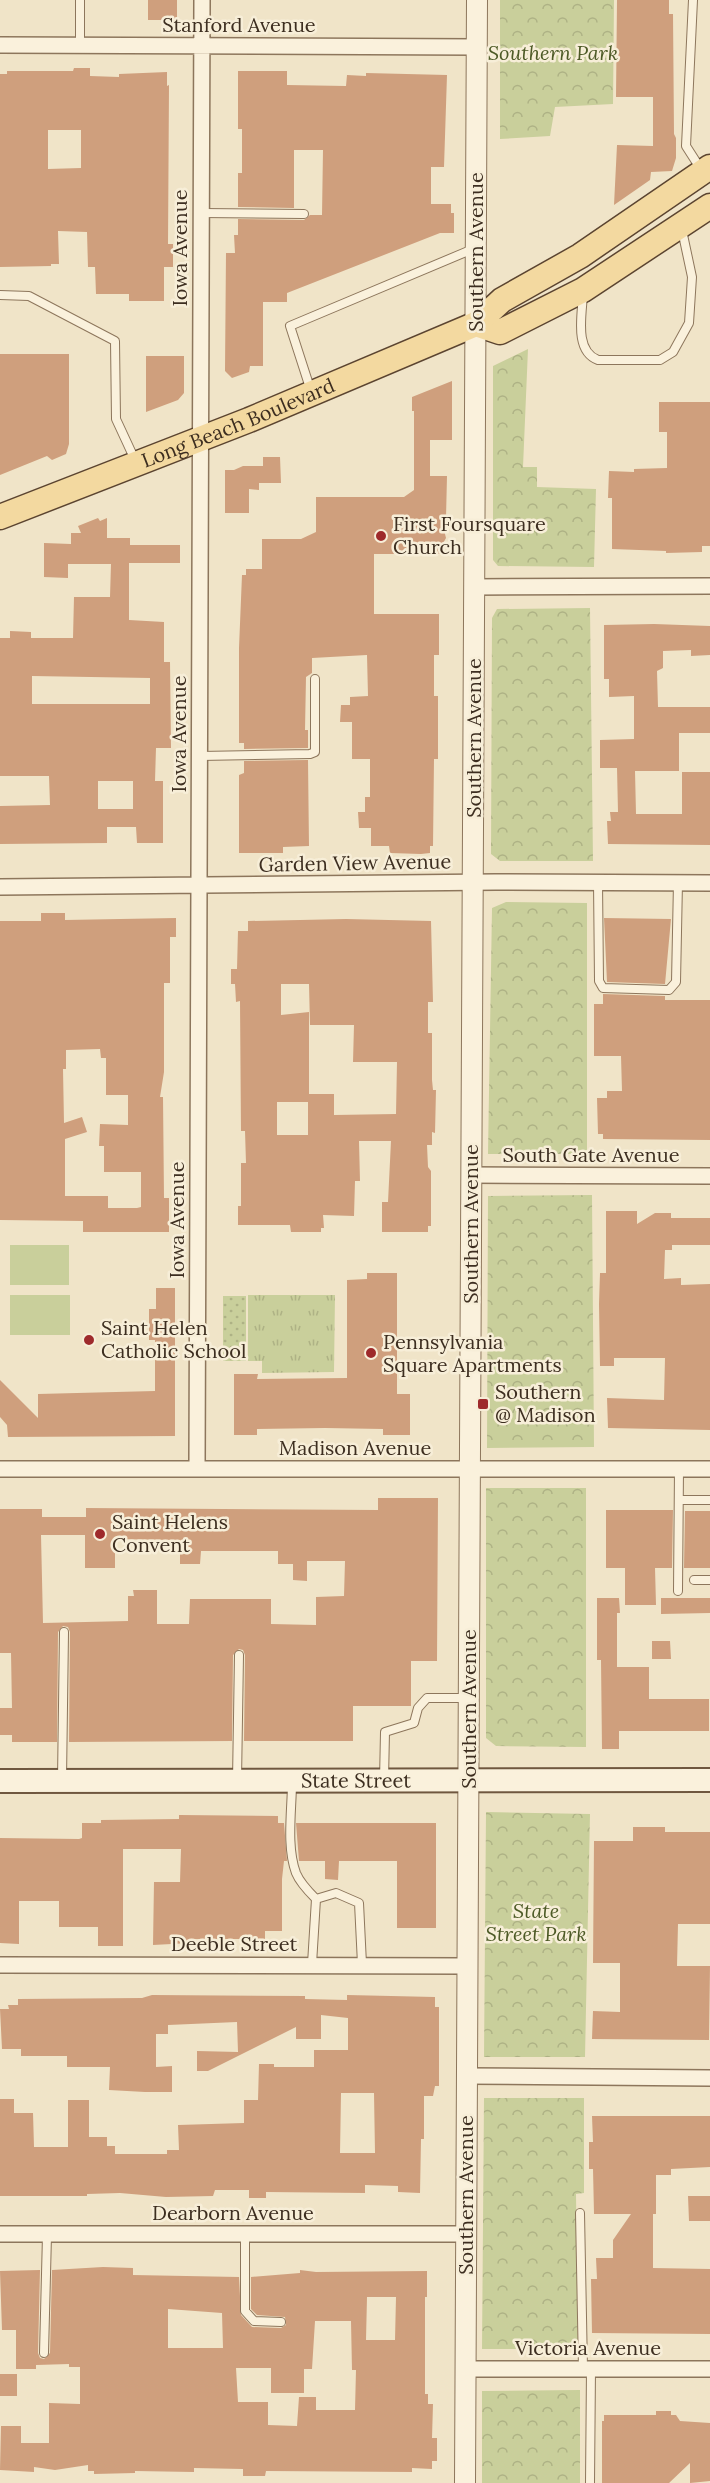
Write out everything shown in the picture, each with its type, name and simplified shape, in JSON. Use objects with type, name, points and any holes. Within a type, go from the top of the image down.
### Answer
[{"type":"main road","name":"Long Beach Boulevard","points":[[0,517],[200,440],[476,324],[502,300],[580,256],[706,169]]},
{"type":"main road","points":[[476,324],[500,332],[583,290],[710,206]]},
{"type":"main road","name":"State Street","points":[[0,1781],[710,1780]]},
{"type":"street","name":"Iowa Avenue","points":[[197,1469],[201,0]]},
{"type":"street","name":"Southern Avenue","points":[[465,2483],[477,0]]},
{"type":"street","name":"Stanford Avenue","points":[[0,45],[477,47]]},
{"type":"street","points":[[474,587],[710,586]]},
{"type":"street","name":"Garden View Avenue","points":[[0,887],[473,882],[710,883]]},
{"type":"street","name":"South Gate Avenue","points":[[472,1175],[710,1176]]},
{"type":"street","name":"Madison Avenue","points":[[0,1469],[710,1469]]},
{"type":"street","name":"Deeble Street","points":[[0,1965],[468,1966]]},
{"type":"street","points":[[467,2076],[710,2078]]},
{"type":"street","name":"Dearborn Avenue","points":[[0,2234],[466,2234]]},
{"type":"street","name":"Victoria Avenue","points":[[465,2369],[710,2369]]},
{"type":"lane","points":[[80,0],[80,45]]},
{"type":"lane","points":[[693,0],[687,146],[706,169]]},
{"type":"lane","points":[[201,213],[304,214]]},
{"type":"lane","points":[[583,290],[582,346],[590,357],[598,360],[660,360],[673,352],[689,323],[692,288],[692,277],[681,225]]},
{"type":"lane","points":[[312,393],[290,326],[476,248]]},
{"type":"lane","points":[[0,295],[29,296],[115,341],[116,419],[136,465]]},
{"type":"lane","points":[[200,756],[310,754],[315,752],[315,679]]},
{"type":"lane","points":[[598,882],[599,981],[603,988],[669,990],[676,982],[678,882]]},
{"type":"lane","points":[[678,1591],[679,1469]]},
{"type":"lane","points":[[679,1500],[710,1500]]},
{"type":"lane","points":[[694,1580],[710,1580]]},
{"type":"lane","points":[[62,1780],[64,1632]]},
{"type":"lane","points":[[237,1780],[239,1655]]},
{"type":"lane","points":[[384,1780],[385,1732],[414,1723],[418,1708],[427,1698],[469,1698]]},
{"type":"lane","points":[[292,1780],[292,1849],[296,1873],[308,1892],[316,1899]]},
{"type":"lane","points":[[316,1899],[336,1893],[359,1903],[362,1964]]},
{"type":"lane","points":[[312,1964],[316,1899]]},
{"type":"lane","points":[[580,2213],[590,2483]]},
{"type":"lane","points":[[245,2234],[245,2311],[255,2321],[281,2322]]},
{"type":"lane","points":[[44,2353],[47,2235]]},
{"type":"green space","name":"Southern Park","points":[[500,0],[614,0],[613,104],[555,107],[550,136],[500,139]]},
{"type":"green space","points":[[528,349],[523,467],[537,467],[537,487],[596,489],[594,567],[498,566],[493,560],[493,366]]},
{"type":"green space","points":[[590,608],[593,861],[500,861],[491,854],[492,618],[497,609]]},
{"type":"green space","points":[[506,902],[587,903],[587,1154],[488,1154],[492,908]]},
{"type":"green space","points":[[592,1195],[594,1447],[487,1448],[488,1196]]},
{"type":"green space","points":[[10,1245],[69,1245],[69,1285],[10,1285]]},
{"type":"green space","points":[[10,1295],[70,1295],[70,1335],[10,1335]]},
{"type":"green space","points":[[248,1295],[335,1295],[334,1372],[262,1373],[262,1361],[248,1361]]},
{"type":"green space","points":[[223,1296],[246,1296],[246,1361],[223,1361]]},
{"type":"green space","points":[[486,1488],[586,1488],[586,1747],[496,1746],[486,1738]]},
{"type":"green space","name":"State Street Park","points":[[486,1812],[590,1814],[585,2057],[484,2057]]},
{"type":"green space","points":[[484,2098],[584,2098],[584,2193],[576,2194],[578,2349],[482,2349]]},
{"type":"green space","points":[[580,2390],[580,2483],[482,2483],[482,2391]]},
{"type":"building","points":[[148,0],[177,0],[177,20],[148,20]]},
{"type":"building","points":[[617,0],[669,0],[669,14],[673,14],[676,158],[672,171],[651,172],[650,180],[614,205],[617,145],[653,146],[653,97],[616,97]]},
{"type":"building","points":[[74,68],[90,68],[90,76],[119,77],[119,74],[167,72],[167,86],[169,85],[168,244],[173,244],[173,267],[164,267],[164,301],[129,301],[129,294],[96,294],[95,267],[88,267],[87,232],[58,231],[59,264],[0,267],[0,74],[7,74],[7,71],[73,71]],"holes":[[[48,130],[81,130],[81,168],[48,169]]]},
{"type":"building","points":[[238,71],[287,71],[287,85],[346,86],[347,75],[366,76],[366,73],[447,75],[444,167],[431,167],[431,204],[451,204],[451,213],[454,213],[454,233],[440,233],[287,293],[287,302],[263,302],[263,366],[250,366],[249,372],[232,378],[225,371],[226,253],[235,253],[234,235],[238,235],[238,219],[304,220],[310,215],[322,215],[323,150],[294,150],[294,208],[238,207],[238,173],[242,173],[242,129],[238,129]]},
{"type":"building","points":[[0,354],[69,354],[69,444],[66,454],[52,460],[47,456],[0,475]]},
{"type":"building","points":[[146,356],[184,356],[184,393],[178,400],[146,412]]},
{"type":"building","points":[[452,381],[452,440],[430,440],[430,476],[447,476],[446,518],[441,518],[446,538],[441,547],[441,554],[374,554],[374,614],[439,614],[439,655],[434,655],[434,696],[438,696],[438,759],[434,759],[433,846],[430,846],[430,853],[390,853],[389,846],[371,846],[371,828],[359,828],[358,812],[365,812],[365,797],[370,797],[370,759],[352,759],[352,722],[340,722],[341,705],[350,705],[350,697],[368,696],[367,655],[312,658],[312,673],[306,677],[305,730],[308,730],[308,748],[244,749],[244,743],[239,743],[242,575],[246,575],[246,569],[262,569],[262,539],[301,539],[316,532],[316,497],[404,497],[414,490],[412,397]]},
{"type":"building","points":[[659,402],[710,402],[710,546],[702,546],[702,552],[666,553],[666,551],[612,549],[612,498],[608,498],[609,471],[634,472],[634,469],[667,468],[667,432],[659,432]]},
{"type":"building","points":[[263,457],[280,457],[281,483],[259,483],[259,490],[249,489],[249,513],[225,513],[225,470],[234,470],[243,466],[263,466]]},
{"type":"building","points":[[98,518],[100,521],[107,518],[107,538],[130,538],[130,545],[180,545],[180,563],[129,563],[129,620],[164,622],[164,662],[170,662],[171,748],[156,748],[155,781],[163,781],[163,843],[137,843],[136,827],[107,827],[107,843],[0,844],[0,806],[50,805],[49,776],[0,776],[0,638],[10,638],[10,631],[31,632],[31,638],[73,638],[74,597],[110,597],[111,564],[68,564],[68,578],[44,577],[44,543],[71,544],[71,533],[81,533],[78,526]],"holes":[[[32,676],[150,678],[150,704],[32,704]],[[98,781],[133,781],[133,809],[98,809]]]},
{"type":"building","points":[[604,625],[710,626],[710,655],[691,656],[691,650],[663,651],[663,668],[657,671],[658,707],[710,707],[710,733],[679,733],[679,771],[635,771],[636,814],[682,814],[682,772],[710,772],[710,845],[608,844],[607,821],[611,821],[610,812],[618,812],[617,768],[600,768],[600,740],[634,739],[634,696],[609,697],[609,679],[604,679]]},
{"type":"building","points":[[308,760],[309,846],[283,847],[283,853],[239,853],[239,775],[244,773],[244,761]]},
{"type":"building","points":[[41,913],[65,913],[65,920],[176,918],[176,937],[170,937],[170,983],[164,983],[164,1072],[160,1097],[163,1097],[164,1198],[169,1198],[169,1232],[83,1232],[83,1221],[0,1220],[0,921],[41,921]],"holes":[[[100,1049],[101,1058],[106,1058],[106,1095],[128,1095],[128,1125],[100,1124],[99,1146],[104,1146],[104,1172],[141,1172],[141,1207],[108,1208],[108,1196],[65,1196],[65,1139],[87,1132],[82,1117],[64,1123],[63,1069],[66,1069],[66,1050]]]},
{"type":"building","points":[[604,918],[671,919],[665,984],[607,982]]},
{"type":"building","points":[[346,919],[431,921],[433,1002],[428,1002],[428,1033],[432,1033],[432,1080],[433,1090],[436,1090],[435,1133],[432,1132],[432,1145],[427,1145],[428,1167],[431,1171],[431,1226],[428,1226],[428,1232],[382,1232],[382,1202],[388,1202],[391,1141],[359,1141],[360,1181],[355,1181],[354,1216],[323,1215],[324,1228],[321,1228],[321,1232],[291,1232],[290,1225],[238,1225],[238,1206],[241,1206],[241,1163],[246,1163],[245,1131],[241,1131],[240,1001],[236,1002],[235,984],[231,984],[231,969],[237,969],[238,931],[248,931],[248,921]],"holes":[[[281,984],[309,984],[310,1025],[354,1025],[353,1062],[397,1062],[396,1114],[334,1115],[334,1094],[309,1094],[309,1012],[281,1015]],[[277,1102],[308,1102],[308,1135],[277,1135]]]},
{"type":"building","points":[[603,994],[665,996],[665,1000],[710,1000],[710,1140],[603,1139],[603,1134],[598,1134],[597,1098],[607,1098],[607,1091],[622,1091],[621,1056],[594,1056],[594,1004],[603,1004]]},
{"type":"building","points":[[606,1211],[637,1211],[637,1224],[655,1213],[671,1213],[671,1218],[710,1218],[710,1245],[672,1245],[672,1250],[665,1250],[664,1279],[681,1278],[681,1285],[710,1284],[710,1430],[608,1428],[607,1398],[664,1400],[665,1358],[614,1358],[614,1366],[600,1366],[600,1273],[606,1273]]},
{"type":"building","name":"Pennsylvania Square Apartments","points":[[367,1273],[397,1273],[397,1394],[410,1394],[410,1435],[383,1435],[383,1429],[325,1428],[257,1429],[257,1435],[234,1435],[234,1374],[258,1374],[257,1379],[347,1378],[347,1280],[367,1279]]},
{"type":"building","points":[[156,1288],[175,1288],[175,1436],[8,1437],[7,1425],[0,1417],[0,1380],[38,1418],[38,1394],[155,1391],[155,1340],[149,1340],[149,1309],[156,1309]]},
{"type":"building","points":[[378,1498],[438,1498],[437,1661],[411,1661],[411,1706],[353,1706],[353,1741],[244,1741],[245,1655],[243,1650],[239,1649],[233,1655],[232,1741],[69,1742],[70,1632],[68,1627],[63,1626],[58,1632],[57,1742],[12,1742],[12,1735],[0,1735],[0,1708],[12,1708],[11,1653],[0,1653],[0,1509],[42,1509],[42,1517],[86,1517],[86,1508],[378,1510]],"holes":[[[41,1535],[85,1535],[85,1568],[115,1568],[115,1539],[176,1540],[176,1550],[180,1550],[180,1564],[200,1564],[201,1551],[278,1551],[278,1564],[293,1564],[293,1580],[307,1581],[307,1561],[345,1561],[344,1596],[316,1597],[316,1625],[271,1624],[271,1599],[190,1599],[189,1624],[157,1624],[157,1590],[133,1590],[134,1596],[128,1596],[128,1621],[43,1623]]]},
{"type":"building","points":[[606,1510],[673,1510],[672,1568],[655,1568],[656,1605],[625,1605],[625,1568],[606,1568]]},
{"type":"building","points":[[685,1511],[710,1511],[710,1568],[684,1568]]},
{"type":"building","points":[[597,1598],[619,1598],[617,1667],[649,1667],[649,1699],[709,1699],[709,1731],[619,1731],[619,1749],[602,1749],[601,1660],[597,1660]]},
{"type":"building","points":[[661,1598],[710,1598],[710,1613],[661,1614]]},
{"type":"building","points":[[652,1641],[670,1641],[671,1659],[652,1659]]},
{"type":"building","points":[[179,1815],[278,1816],[278,1823],[284,1823],[287,1861],[284,1861],[282,1879],[282,1931],[265,1931],[265,1944],[247,1943],[247,1939],[190,1939],[190,1943],[153,1945],[154,1882],[180,1882],[181,1849],[123,1849],[123,1946],[98,1946],[98,1927],[59,1927],[59,1901],[19,1901],[19,1944],[0,1943],[0,1838],[79,1839],[82,1838],[82,1823],[101,1823],[101,1820],[179,1819]]},
{"type":"building","points":[[296,1823],[436,1823],[436,1928],[397,1928],[397,1861],[339,1861],[338,1880],[325,1879],[325,1861],[299,1861]]},
{"type":"building","points":[[633,1827],[665,1827],[665,1832],[710,1832],[710,1924],[678,1924],[677,1966],[710,1966],[709,2040],[592,2039],[593,2011],[620,2012],[620,1963],[593,1963],[594,1841],[633,1841]]},
{"type":"building","points":[[152,1995],[305,1996],[305,1999],[347,2000],[347,1995],[435,1997],[435,2007],[439,2007],[439,2086],[435,2086],[433,2096],[424,2096],[420,2193],[398,2192],[398,2186],[365,2185],[365,2193],[266,2192],[266,2198],[249,2198],[249,2190],[215,2190],[213,2196],[166,2197],[120,2193],[87,2194],[87,2196],[0,2196],[0,2099],[14,2099],[14,2113],[33,2113],[34,2147],[68,2147],[68,2100],[89,2100],[89,2137],[107,2137],[107,2146],[115,2146],[115,2154],[167,2154],[167,2150],[179,2150],[178,2125],[244,2123],[244,2100],[258,2100],[259,2064],[274,2064],[274,2067],[314,2067],[314,2050],[348,2050],[348,2018],[321,2015],[321,2039],[296,2039],[296,2027],[208,2071],[197,2071],[197,2051],[238,2052],[237,2022],[168,2025],[168,2034],[156,2034],[156,2067],[172,2066],[172,2092],[145,2092],[109,2090],[110,2067],[67,2067],[67,2056],[21,2056],[21,2049],[2,2049],[0,2009],[9,2009],[8,2005],[18,2005],[18,1999],[142,1998]],"holes":[[[341,2093],[374,2093],[375,2153],[340,2153]]]},
{"type":"building","points":[[592,2116],[710,2116],[710,2167],[671,2169],[671,2175],[656,2175],[653,2268],[710,2269],[710,2334],[592,2333],[591,2279],[597,2279],[596,2258],[613,2258],[613,2240],[631,2214],[594,2214],[593,2169],[589,2169],[589,2142],[593,2142]]},
{"type":"building","points":[[688,2196],[710,2196],[710,2221],[689,2221]]},
{"type":"building","points":[[133,2268],[133,2275],[239,2277],[241,2315],[252,2327],[281,2328],[286,2325],[285,2317],[257,2315],[251,2309],[251,2277],[300,2273],[300,2270],[316,2272],[427,2271],[425,2394],[428,2394],[428,2404],[433,2404],[432,2438],[437,2438],[437,2461],[432,2461],[432,2469],[412,2468],[412,2472],[266,2471],[265,2476],[243,2476],[243,2469],[194,2468],[194,2472],[135,2471],[135,2473],[94,2474],[94,2471],[88,2471],[88,2465],[55,2470],[34,2467],[34,2472],[0,2470],[1,2426],[21,2426],[21,2443],[49,2443],[49,2403],[80,2404],[80,2367],[69,2367],[69,2364],[36,2365],[36,2369],[16,2369],[16,2330],[2,2330],[0,2271],[40,2270],[38,2353],[40,2358],[44,2359],[50,2353],[52,2270]],"holes":[[[367,2297],[396,2297],[395,2340],[366,2340]],[[168,2309],[222,2313],[223,2348],[168,2348]],[[315,2321],[351,2321],[352,2370],[356,2370],[355,2410],[316,2410],[316,2397],[299,2397],[297,2426],[268,2425],[268,2402],[238,2402],[236,2368],[271,2368],[271,2393],[304,2393],[304,2369],[312,2369]]]},
{"type":"building","points":[[0,2374],[17,2374],[17,2396],[0,2396]]},
{"type":"building","points":[[656,2411],[671,2411],[671,2415],[676,2415],[680,2421],[710,2423],[710,2481],[690,2483],[690,2463],[669,2483],[602,2483],[602,2421],[604,2421],[604,2415],[656,2415]]},
{"type":"place","name":"First Foursquare Church","points":[[381,536]]},
{"type":"place","name":"Saint Helen Catholic School","points":[[89,1340]]},
{"type":"place","name":"Pennsylvania Square Apartments","points":[[371,1353]]},
{"type":"place","name":"Southern @ Madison","points":[[483,1404]]},
{"type":"place","name":"Saint Helens Convent","points":[[100,1534]]}]
